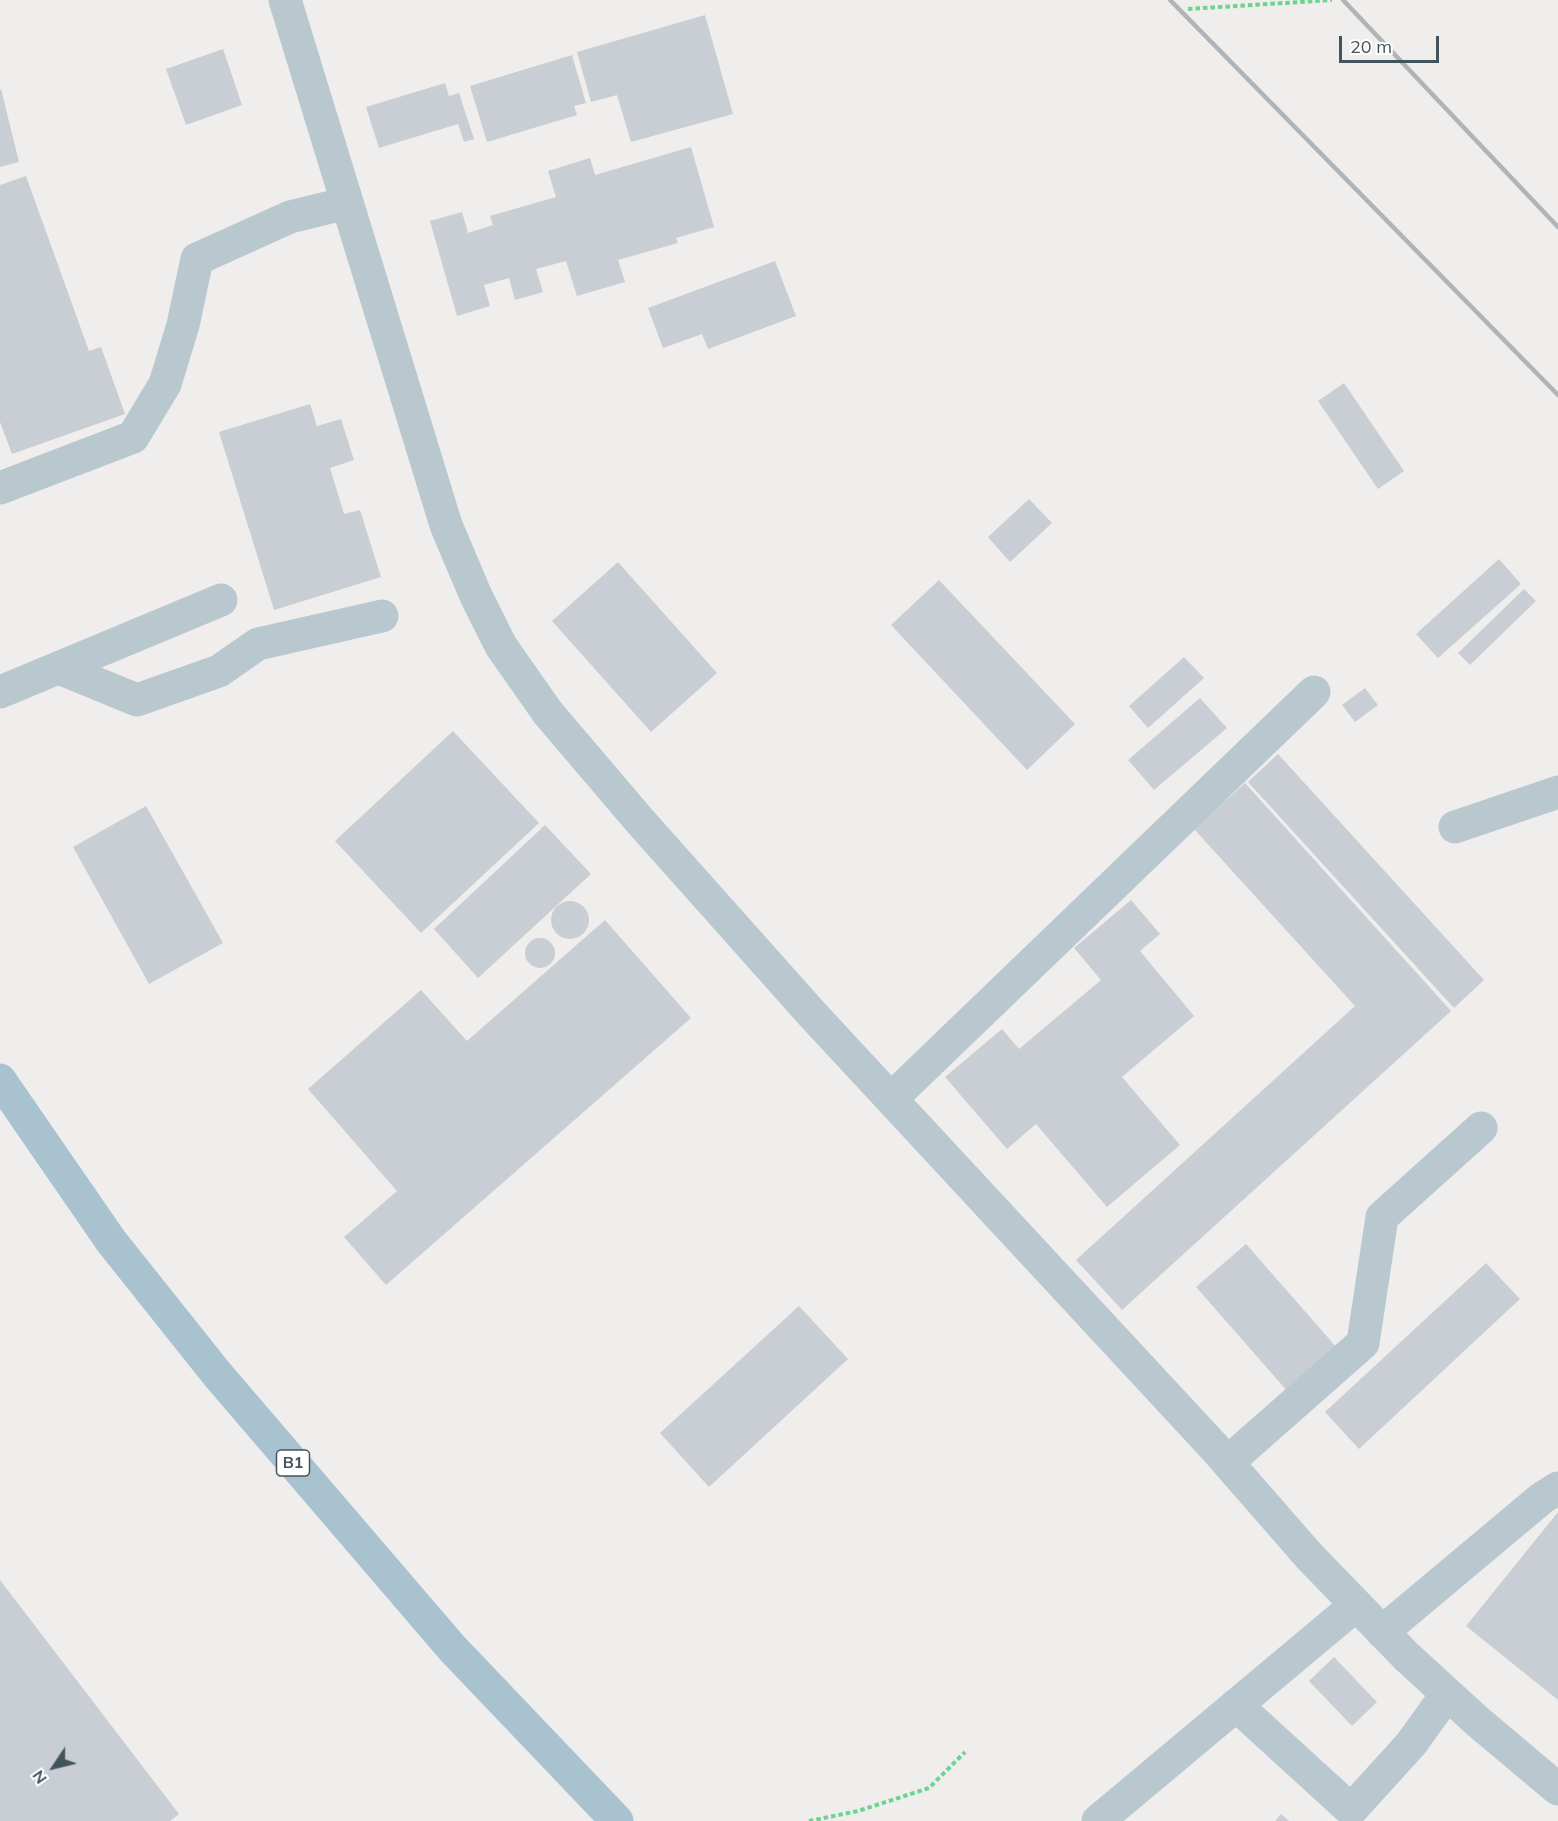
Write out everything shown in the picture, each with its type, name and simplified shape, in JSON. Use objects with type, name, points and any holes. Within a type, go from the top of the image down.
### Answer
[{"type":"main road","name":"B1","points":[[0,1080],[111,1241],[218,1374],[452,1648],[617,1821]]},
{"type":"lane","points":[[285,0],[446,525],[476,596],[501,646],[548,713],[812,1014],[1228,1462],[1309,1556],[1382,1632],[1447,1694],[1558,1789]]},
{"type":"lane","points":[[0,488],[133,437],[165,384],[183,325],[197,259],[291,217],[347,203]]},
{"type":"lane","points":[[0,692],[221,600]]},
{"type":"lane","points":[[59,668],[137,700],[219,671],[258,644],[382,616]]},
{"type":"lane","points":[[891,1099],[1314,693]]},
{"type":"lane","points":[[1455,827],[1558,792]]},
{"type":"lane","points":[[1228,1462],[1363,1343],[1382,1217],[1481,1128]]},
{"type":"lane","points":[[1382,1632],[1542,1498],[1558,1488]]},
{"type":"lane","points":[[1098,1821],[1356,1605]]},
{"type":"lane","points":[[1236,1705],[1351,1810],[1411,1744],[1447,1694]]},
{"type":"path","points":[[1188,9],[1332,0]]},
{"type":"path","points":[[809,1821],[858,1811],[930,1788],[965,1752]]},
{"type":"building","points":[[705,15],[733,114],[631,142],[617,95],[591,102],[577,52]]},
{"type":"building","points":[[223,49],[242,105],[186,125],[166,69]]},
{"type":"building","points":[[572,55],[586,103],[574,106],[577,115],[487,142],[470,86]]},
{"type":"building","points":[[445,83],[449,96],[459,93],[474,139],[464,142],[458,124],[379,148],[366,107]]},
{"type":"building","points":[[0,90],[19,162],[0,167]]},
{"type":"building","points":[[691,147],[714,227],[676,238],[678,243],[618,260],[625,282],[577,296],[566,261],[536,269],[543,292],[515,300],[509,278],[484,285],[490,306],[457,316],[430,221],[462,212],[468,233],[493,225],[490,216],[556,197],[548,171],[590,158],[595,175]]},
{"type":"building","points":[[26,176],[89,351],[101,347],[125,414],[12,454],[0,422],[0,185]]},
{"type":"building","points":[[775,261],[796,316],[708,349],[702,334],[663,348],[648,308]]},
{"type":"building","points":[[1344,383],[1404,471],[1378,489],[1318,401]]},
{"type":"building","points":[[310,404],[317,426],[341,419],[354,460],[330,468],[344,514],[360,510],[381,577],[274,610],[219,432]]},
{"type":"building","points":[[1029,499],[1052,523],[1010,562],[988,537]]},
{"type":"building","points":[[1499,559],[1521,584],[1438,658],[1416,634]]},
{"type":"building","points":[[618,562],[717,673],[651,732],[552,621]]},
{"type":"building","points":[[939,580],[1075,724],[1027,770],[891,625]]},
{"type":"building","points":[[1524,589],[1536,601],[1470,665],[1458,653]]},
{"type":"building","points":[[1184,657],[1204,678],[1148,728],[1129,706]]},
{"type":"building","points":[[1365,688],[1378,705],[1355,722],[1342,705]]},
{"type":"building","points":[[1200,698],[1227,728],[1154,790],[1128,760]]},
{"type":"building","points":[[453,731],[539,823],[421,933],[335,841]]},
{"type":"building","points":[[1278,754],[1484,980],[1454,1008],[1248,782]]},
{"type":"building","points":[[1245,783],[1451,1011],[1122,1310],[1076,1260],[1355,1006],[1194,829]]},
{"type":"building","points":[[146,806],[223,943],[149,984],[73,847]]},
{"type":"building","points":[[545,825],[591,874],[478,978],[434,929]]},
{"type":"building","points":[[1131,900],[1160,934],[1140,951],[1194,1016],[1122,1077],[1180,1145],[1107,1207],[1036,1124],[1007,1149],[945,1077],[1002,1029],[1019,1049],[1101,980],[1074,948]]},
{"type":"building","points":[[570,901],[577,902],[583,907],[588,913],[588,927],[583,933],[577,938],[570,939],[563,938],[557,933],[552,927],[551,920],[552,913],[557,907],[563,902]]},
{"type":"building","points":[[605,920],[691,1018],[386,1285],[344,1237],[397,1191],[308,1089],[421,990],[467,1041]]},
{"type":"building","points":[[540,938],[551,942],[555,953],[551,964],[540,968],[529,964],[525,953],[529,942]]},
{"type":"building","points":[[1246,1244],[1338,1349],[1289,1393],[1196,1287]]},
{"type":"building","points":[[1486,1263],[1520,1299],[1359,1449],[1325,1412]]},
{"type":"building","points":[[799,1306],[848,1359],[709,1487],[660,1433]]},
{"type":"building","points":[[1558,1512],[1558,1700],[1466,1626]]},
{"type":"building","points":[[0,1580],[179,1814],[170,1821],[0,1821]]},
{"type":"building","points":[[1334,1657],[1377,1702],[1352,1726],[1309,1681]]},
{"type":"building","points":[[1281,1814],[1289,1821],[1275,1821]]},
{"type":"railway","points":[[1170,0],[1558,395]]},
{"type":"railway","points":[[1343,0],[1558,227]]}]
